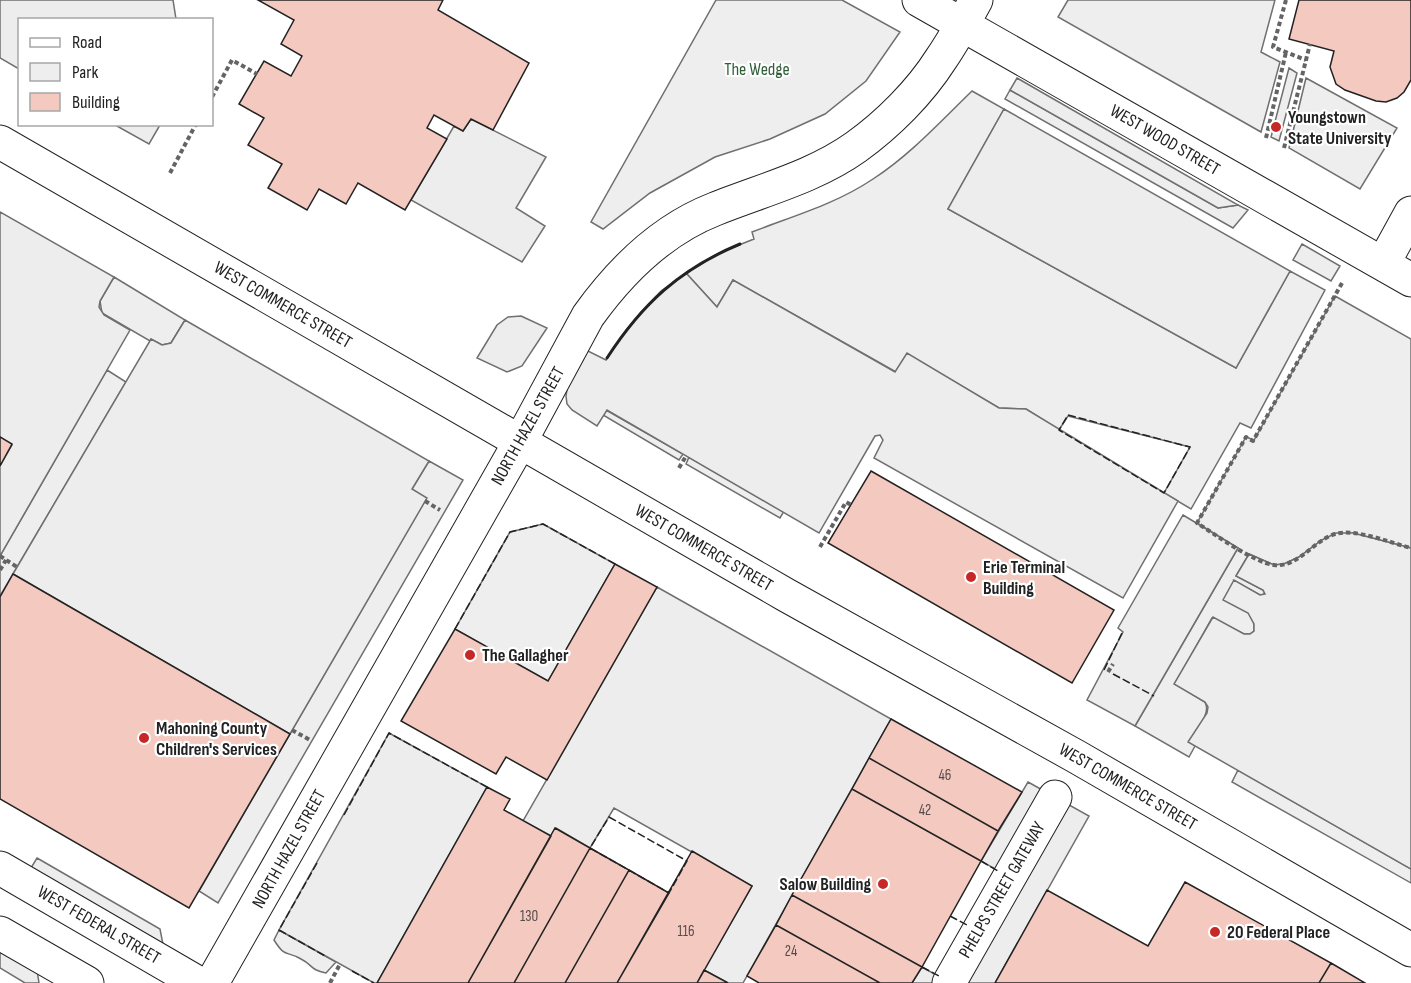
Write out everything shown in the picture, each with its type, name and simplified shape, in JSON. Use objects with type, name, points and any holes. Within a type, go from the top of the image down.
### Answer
[{"type":"street","name":"WEST WOOD STREET","points":[[919,0],[969,12],[1411,280]]},
{"type":"street","name":"NORTH HAZEL STREET","points":[[212,983],[520,442],[588,316],[640,254],[675,229],[713,210],[816,170],[855,148],[884,124],[910,97],[940,61],[969,12]]},
{"type":"street","name":"WEST COMMERCE STREET","points":[[0,142],[786,595],[1077,757],[1411,950]]},
{"type":"street","points":[[1372,257],[1411,213]]},
{"type":"street","name":"PHELPS STREET GATEWAY","points":[[950,983],[1055,797]]},
{"type":"street","name":"WEST FEDERAL STREET","points":[[0,868],[198,983]]},
{"type":"street","points":[[0,933],[87,983]]},
{"type":"path","points":[[1286,0],[1273,47],[1306,60]]},
{"type":"path","points":[[1284,148],[1310,44]]},
{"type":"path","points":[[1266,138],[1286,52]]},
{"type":"path","points":[[213,95],[232,60],[257,74]]},
{"type":"path","points":[[170,173],[195,126]]},
{"type":"path","points":[[1372,257],[1253,441],[1246,437],[1197,523],[1249,554],[1274,565],[1284,564],[1299,557],[1336,533],[1353,533],[1411,549]]},
{"type":"path","points":[[679,468],[686,456]]},
{"type":"path","points":[[820,547],[846,502],[851,505]]},
{"type":"path","points":[[0,556],[17,567]]},
{"type":"path","points":[[0,570],[6,560]]},
{"type":"path","points":[[1108,672],[1113,664]]},
{"type":"path","points":[[292,730],[318,744]]},
{"type":"path","points":[[330,983],[340,964]]},
{"type":"green space","name":"The Wedge","points":[[716,0],[842,0],[900,32],[866,81],[825,114],[770,139],[715,157],[650,193],[603,229],[591,222]]},
{"type":"green space","points":[[1068,0],[1275,0],[1261,52],[1280,62],[1261,132],[1058,17]]},
{"type":"green space","points":[[1289,68],[1297,73],[1279,141],[1271,137]]},
{"type":"green space","points":[[1306,78],[1397,128],[1360,189],[1289,148]]},
{"type":"green space","points":[[1010,90],[1218,208],[1238,205],[1248,210],[1233,228],[1005,99]]},
{"type":"green space","points":[[972,91],[1004,109],[948,209],[1236,368],[1290,271],[1325,290],[1251,428],[1240,423],[1191,509],[1164,493],[1190,447],[1068,416],[1059,430],[1026,409],[999,408],[907,354],[896,372],[733,280],[717,307],[686,273],[719,253],[754,239],[752,232],[829,203],[859,188],[887,170],[912,149]]},
{"type":"green space","points":[[1302,244],[1340,266],[1331,281],[1293,260]]},
{"type":"green space","points":[[114,277],[185,320],[171,343],[162,345],[151,339],[150,341],[102,313],[100,301]]},
{"type":"green space","points":[[1335,296],[1411,339],[1411,548],[1353,533],[1322,540],[1299,557],[1284,564],[1274,565],[1249,554],[1236,576],[1263,590],[1265,594],[1260,595],[1234,581],[1254,624],[1254,631],[1244,634],[1212,618],[1175,684],[1205,702],[1207,707],[1205,717],[1189,741],[1195,746],[1189,757],[1135,726],[1238,548],[1197,523],[1246,437],[1254,440]]},
{"type":"green space","points":[[107,370],[126,382],[0,596],[0,556]]},
{"type":"green space","points":[[606,410],[683,454],[679,460],[603,415]]},
{"type":"green space","points":[[689,457],[775,507],[798,487],[780,518],[686,464]]},
{"type":"green space","points":[[429,461],[463,480],[218,903],[199,891],[426,499],[412,489]]},
{"type":"green space","points":[[543,524],[615,564],[548,681],[455,629],[510,532]]},
{"type":"green space","points":[[1238,770],[1411,869],[1411,883],[1232,782]]},
{"type":"green space","points":[[279,930],[336,962],[326,973],[284,952],[274,940]]},
{"type":"shaded area","points":[[0,0],[173,0],[176,18],[18,18],[18,68],[0,58]]},
{"type":"shaded area","points":[[1017,78],[1238,205],[1218,208],[1010,90]]},
{"type":"shaded area","points":[[1004,109],[1290,271],[1236,368],[948,209]]},
{"type":"shaded area","points":[[471,119],[546,157],[516,208],[545,226],[522,262],[411,200],[454,126],[463,131]]},
{"type":"shaded area","points":[[117,126],[159,126],[149,144]]},
{"type":"shaded area","points":[[0,212],[114,277],[99,307],[104,315],[130,330],[0,556],[0,466],[12,445],[0,437]]},
{"type":"shaded area","points":[[686,273],[717,307],[733,280],[895,372],[907,353],[999,408],[1026,409],[1178,501],[1123,598],[874,458],[883,440],[880,435],[875,436],[819,533],[607,410],[597,426],[572,410],[567,404],[568,383],[586,350],[606,360],[641,312],[661,291]]},
{"type":"shaded area","points":[[521,316],[547,328],[522,366],[507,372],[477,358],[497,325],[508,317]]},
{"type":"shaded area","points":[[185,320],[429,461],[412,489],[427,498],[290,734],[13,574],[151,339],[162,345],[171,343]]},
{"type":"shaded area","points":[[1183,515],[1238,548],[1135,726],[1087,700],[1123,632],[1118,628]]},
{"type":"shaded area","points":[[1336,533],[1353,533],[1411,548],[1411,869],[1188,742],[1207,713],[1208,707],[1205,702],[1174,684],[1213,617],[1244,634],[1254,631],[1254,624],[1248,613],[1223,600],[1234,580],[1260,595],[1265,594],[1263,590],[1236,576],[1249,554],[1274,565],[1284,564]]},
{"type":"shaded area","points":[[657,587],[891,719],[743,983],[728,983],[704,970],[752,886],[614,808],[590,848],[556,828],[551,836],[523,821]]},
{"type":"shaded area","points":[[389,733],[487,787],[377,983],[374,983],[279,930]]},
{"type":"shaded area","points":[[1028,782],[1089,816],[995,983],[912,983],[922,967],[938,976],[997,870],[981,861]]},
{"type":"shaded area","points":[[37,858],[160,929],[167,965],[23,881]]},
{"type":"shaded area","points":[[0,937],[35,957],[39,983],[25,983],[0,968]]},
{"type":"building","points":[[258,0],[443,0],[438,10],[529,63],[493,130],[471,119],[463,131],[434,115],[427,128],[447,139],[405,210],[358,183],[346,204],[319,189],[307,210],[268,188],[282,164],[248,145],[264,118],[239,104],[264,61],[291,76],[302,56],[281,44],[294,20]]},
{"type":"building","points":[[1299,0],[1411,0],[1411,80],[1404,92],[1397,98],[1386,102],[1376,101],[1345,90],[1336,84],[1330,67],[1334,51],[1289,39]]},
{"type":"building","points":[[0,437],[12,444],[0,466]]},
{"type":"building","name":"Erie Terminal Building","points":[[871,471],[1114,610],[1072,683],[828,543]]},
{"type":"building","name":"The Gallagher","points":[[615,564],[657,587],[547,780],[506,757],[496,774],[401,721],[455,629],[548,681]]},
{"type":"building","name":"Mahoning County Children's Services","points":[[13,574],[290,734],[189,908],[0,799],[0,597]]},
{"type":"building","points":[[891,719],[1022,792],[998,831],[869,758]]},
{"type":"building","points":[[869,758],[998,831],[981,861],[852,789]]},
{"type":"building","points":[[487,787],[510,799],[504,810],[551,836],[468,983],[377,983]]},
{"type":"building","name":"Salow Building","points":[[852,789],[981,861],[922,967],[792,895]]},
{"type":"building","points":[[555,828],[590,848],[514,983],[468,983]]},
{"type":"building","points":[[590,848],[629,870],[565,983],[514,983]]},
{"type":"building","points":[[692,851],[752,886],[697,983],[617,983]]},
{"type":"building","points":[[629,870],[669,893],[617,983],[565,983]]},
{"type":"building","name":"20 Federal Place","points":[[1185,882],[1331,963],[1319,983],[995,983],[1047,890],[1148,946]]},
{"type":"building","points":[[792,895],[922,967],[912,983],[880,983],[776,925]]},
{"type":"building","points":[[776,925],[880,983],[759,983],[747,976]]},
{"type":"building","points":[[1331,963],[1365,983],[1319,983]]},
{"type":"building","points":[[704,970],[728,983],[697,983]]},
{"type":"fence","points":[[1068,415],[1190,447],[1164,493],[1059,430],[1068,415]]},
{"type":"fence","points":[[455,629],[510,532],[543,524],[615,564]]},
{"type":"fence","points":[[1104,670],[1123,631]]},
{"type":"fence","points":[[1113,674],[1154,696]]},
{"type":"fence","points":[[344,815],[389,733],[487,787]]},
{"type":"fence","points":[[609,817],[687,861],[669,893],[590,848],[609,817]]},
{"type":"fence","points":[[981,861],[998,871]]},
{"type":"fence","points":[[317,863],[279,930],[327,957]]},
{"type":"fence","points":[[950,916],[967,925],[966,927]]},
{"type":"fence","points":[[922,967],[939,976]]},
{"type":"fence","points":[[352,971],[374,983]]},
{"type":"wall","points":[[607,358],[634,321],[664,290],[699,265],[740,244]]},
{"type":"place","name":"Youngstown State University","points":[[1276,127]]},
{"type":"place","name":"Erie Terminal Building","points":[[971,577]]},
{"type":"place","name":"The Gallagher","points":[[470,655]]},
{"type":"place","name":"Mahoning County Children's Services","points":[[144,738]]},
{"type":"place","name":"Salow Building","points":[[883,884]]},
{"type":"place","name":"20 Federal Place","points":[[1215,932]]}]
